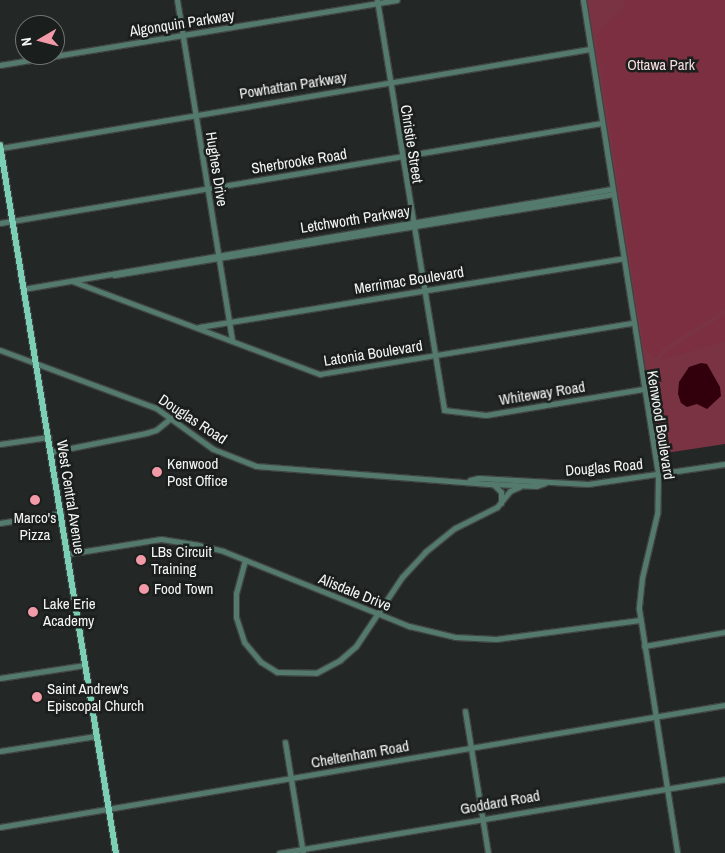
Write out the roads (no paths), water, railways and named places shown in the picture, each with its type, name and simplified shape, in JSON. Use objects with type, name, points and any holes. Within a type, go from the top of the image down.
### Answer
[{"type":"main road","name":"West Central Avenue","points":[[0,146],[116,853]]},
{"type":"street","name":"Hughes Drive","points":[[177,0],[232,341]]},
{"type":"street","name":"Algonquin Parkway","points":[[0,66],[397,0]]},
{"type":"street","name":"Kenwood Boulevard","points":[[583,0],[658,475],[657,514],[642,578],[640,620],[677,853]]},
{"type":"street","name":"Christie Street","points":[[377,2],[444,410]]},
{"type":"street","name":"Powhattan Parkway","points":[[0,146],[590,49]]},
{"type":"street","name":"Sherbrooke Road","points":[[0,223],[602,123]]},
{"type":"street","name":"Letchworth Parkway","points":[[23,289],[612,192]]},
{"type":"street","name":"Merrimac Boulevard","points":[[199,327],[623,258]]},
{"type":"street","name":"Latonia Boulevard","points":[[71,281],[199,327],[320,374],[633,323]]},
{"type":"street","name":"Douglas Road","points":[[0,350],[35,361],[140,401],[171,418],[218,452],[256,466],[470,480],[522,486],[545,483],[588,484],[725,464]]},
{"type":"street","name":"Whiteway Road","points":[[444,410],[486,415],[643,389]]},
{"type":"street","points":[[51,452],[146,433],[156,430],[171,418]]},
{"type":"street","points":[[0,444],[48,437]]},
{"type":"street","name":"Douglas Road","points":[[470,480],[478,478],[536,480],[545,483]]},
{"type":"street","points":[[492,484],[501,492],[501,504]]},
{"type":"street","points":[[245,560],[236,593],[238,627],[254,655],[276,672],[311,674],[328,668],[356,646],[402,577],[425,552],[455,528],[501,504],[510,491],[522,486]]},
{"type":"street","points":[[0,522],[61,513]]},
{"type":"street","name":"Alisdale Drive","points":[[67,554],[161,539],[223,551],[378,615],[434,633],[496,639],[640,620]]},
{"type":"street","points":[[644,646],[725,632]]},
{"type":"street","points":[[0,678],[85,665]]},
{"type":"street","name":"Cheltenham Road","points":[[0,827],[725,705]]},
{"type":"street","points":[[465,711],[488,853]]},
{"type":"street","points":[[0,751],[96,736]]},
{"type":"street","points":[[285,742],[302,851]]},
{"type":"street","name":"Goddard Road","points":[[279,853],[302,851],[482,818],[725,779]]},
{"type":"place","name":"Kenwood Post Office","points":[[157,472]]},
{"type":"place","name":"Marco's Pizza","points":[[35,500]]},
{"type":"place","name":"LBs Circuit Training","points":[[141,560]]},
{"type":"place","name":"Food Town","points":[[144,589]]},
{"type":"place","name":"Lake Erie Academy","points":[[33,612]]},
{"type":"place","name":"Saint Andrew's Episcopal Church","points":[[37,697]]},
{"type":"park label","name":"Ottawa Park","points":[[661,65]]}]
